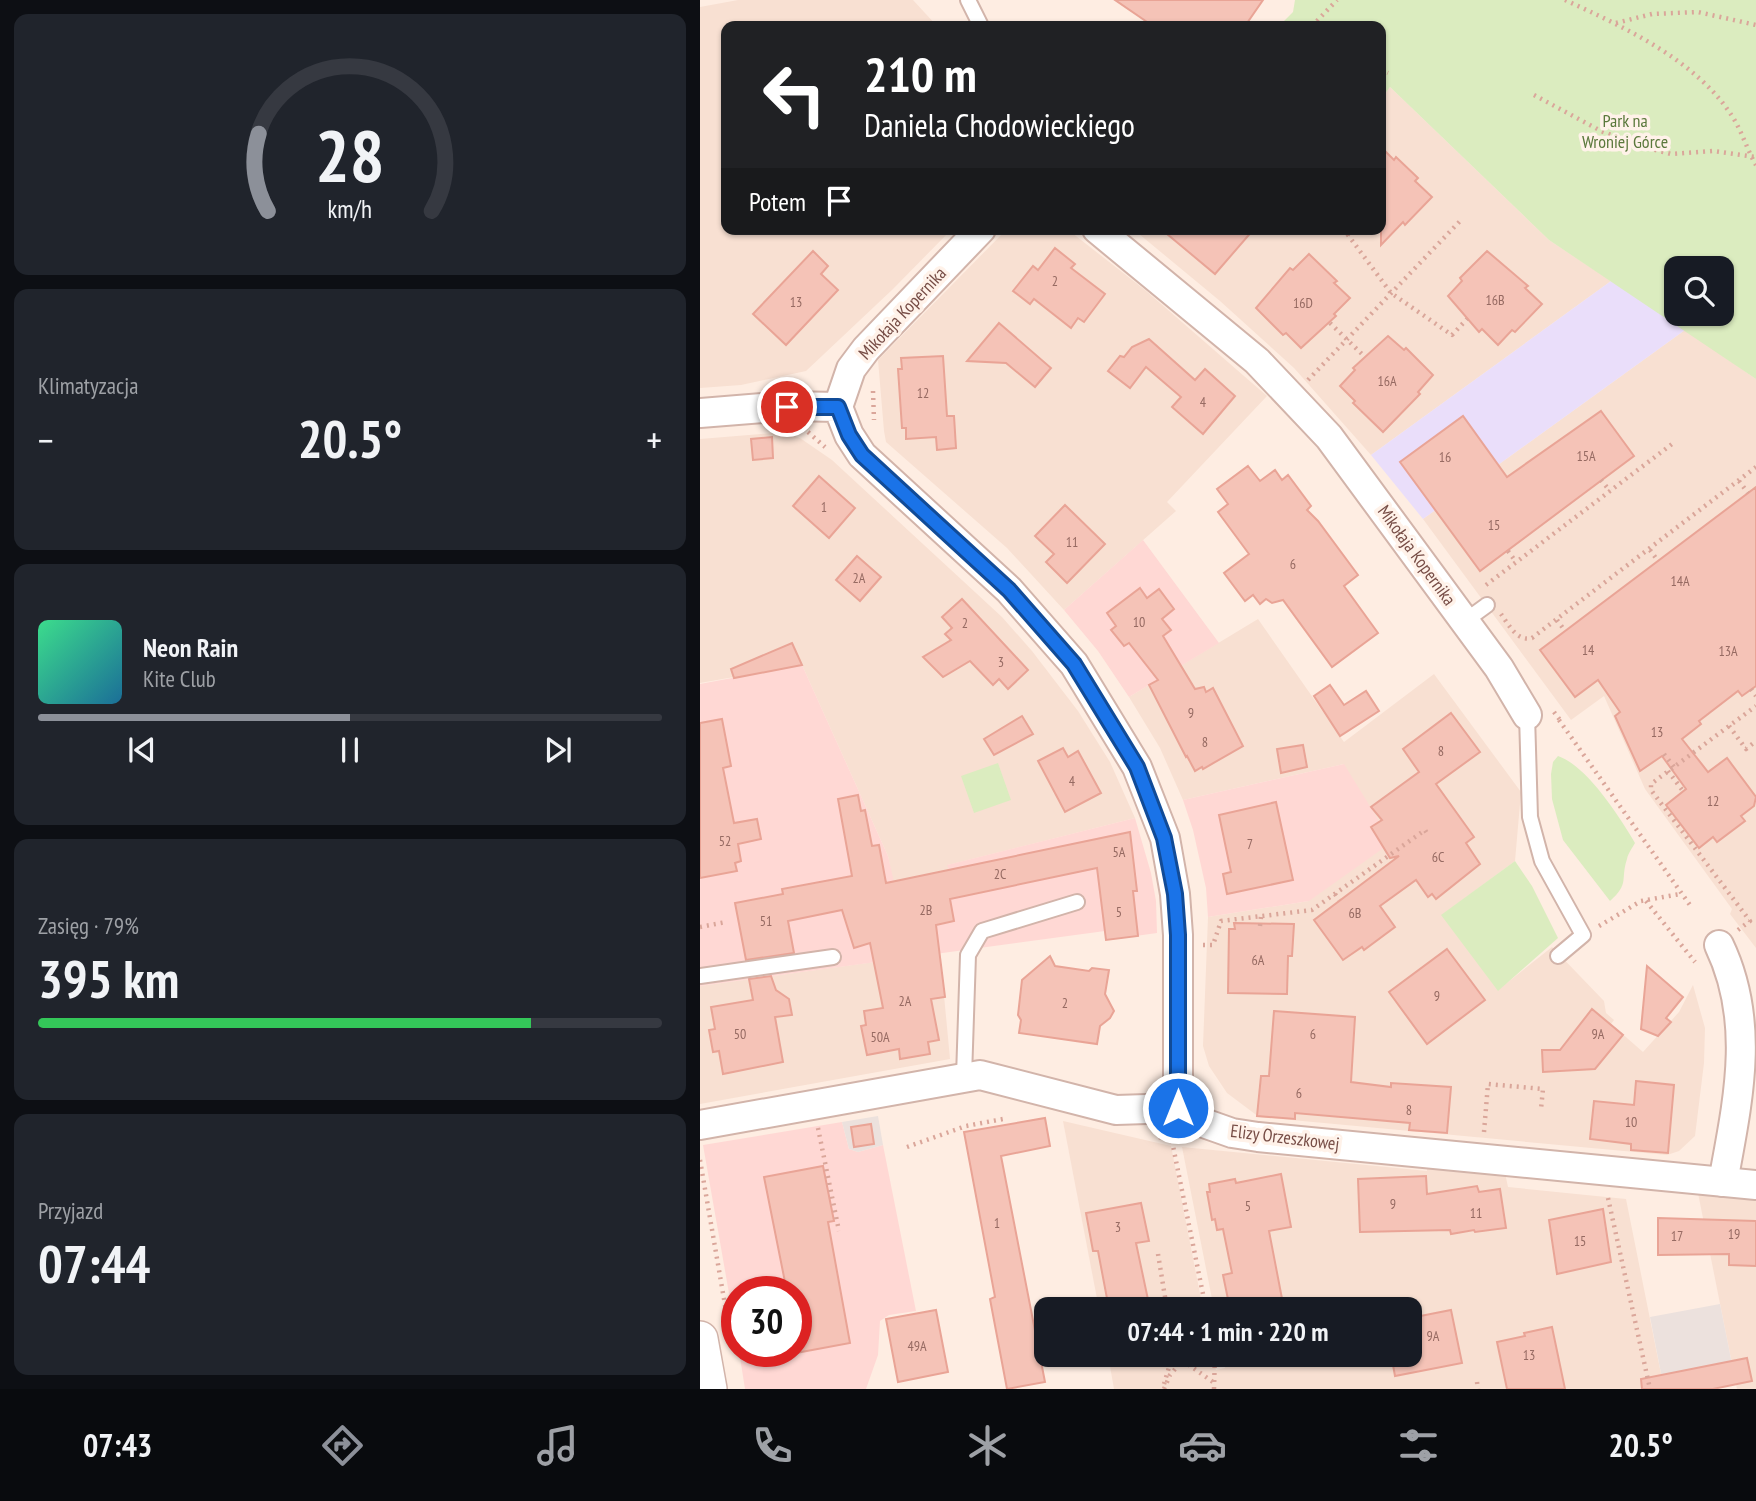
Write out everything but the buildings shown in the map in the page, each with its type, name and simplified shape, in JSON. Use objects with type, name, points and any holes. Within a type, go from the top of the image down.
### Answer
[{"type":"street","name":"Mikołaja Kopernika","points":[[838,407],[851,369],[866,349],[975,235]]},
{"type":"street","name":"Mikołaja Kopernika","points":[[1104,235],[1257,361],[1484,608],[1499,668],[1527,715]]},
{"type":"street","points":[[700,413],[787,407],[838,407],[849,435],[862,455],[1009,590],[1074,664],[1137,767],[1164,838],[1175,894],[1178,935],[1178,1108],[1116,1110],[980,1075],[700,1125]]},
{"type":"street","points":[[1723,1182],[1745,1062],[1745,1028],[1740,995],[1724,941]]},
{"type":"street","name":"Elizy Orzeszkowej","points":[[1178,1108],[1198,1121],[1232,1133],[1258,1137],[1756,1185]]},
{"type":"street","points":[[709,1389],[715,1339]]},
{"type":"lane","points":[[968,0],[978,21]]},
{"type":"lane","name":"Mikołaja Kopernika","points":[[1527,715],[1530,817],[1542,861],[1583,935]]},
{"type":"lane","points":[[964,1077],[968,955],[982,931],[1077,902]]},
{"type":"lane","points":[[1558,956],[1583,935]]},
{"type":"lane","points":[[700,976],[833,957]]},
{"type":"path","points":[[1317,21],[1337,0]]},
{"type":"path","points":[[1565,0],[1615,23],[1692,71],[1732,116],[1756,165]]},
{"type":"path","points":[[1615,23],[1651,14],[1698,12],[1756,25]]},
{"type":"path","points":[[1534,95],[1601,131],[1643,147],[1671,154],[1713,151],[1754,157]]},
{"type":"path","points":[[1306,382],[1462,219]]},
{"type":"path","points":[[1348,235],[1391,293],[1452,335],[1467,319]]},
{"type":"path","points":[[1330,323],[1364,356]]},
{"type":"path","points":[[797,426],[833,454]]},
{"type":"path","points":[[1672,444],[1482,588],[1484,608],[1518,636],[1526,640],[1532,638],[1756,467]]},
{"type":"path","points":[[1601,480],[1610,491]]},
{"type":"path","points":[[1739,481],[1748,493]]},
{"type":"path","points":[[1650,550],[1658,561]]},
{"type":"path","points":[[1508,551],[1516,562]]},
{"type":"path","points":[[1557,620],[1565,631]]},
{"type":"path","points":[[1751,689],[1756,696]]},
{"type":"path","points":[[1724,941],[1750,921],[1651,790],[1651,784],[1756,706]]},
{"type":"path","points":[[1527,715],[1560,720],[1692,908]]},
{"type":"path","points":[[1729,726],[1746,749],[1756,741]]},
{"type":"path","points":[[1664,754],[1674,766]]},
{"type":"path","points":[[1668,771],[1683,791]]},
{"type":"path","points":[[1214,941],[1219,921],[1312,910],[1425,830],[1428,835]]},
{"type":"path","points":[[1335,894],[1339,900]]},
{"type":"path","points":[[1583,935],[1645,900],[1680,894]]},
{"type":"path","points":[[1645,900],[1699,967]]},
{"type":"path","points":[[1261,916],[1261,926]]},
{"type":"path","points":[[700,927],[726,922]]},
{"type":"path","points":[[1483,1138],[1488,1084],[1543,1090],[1541,1109]]},
{"type":"path","points":[[907,1147],[966,1126],[1003,1119]]},
{"type":"path","points":[[815,1121],[827,1165],[839,1231]]},
{"type":"path","points":[[1172,1141],[1204,1297]]},
{"type":"path","points":[[700,1160],[715,1339]]},
{"type":"path","points":[[1605,1194],[1610,1202],[1648,1389]]},
{"type":"path","points":[[1158,1254],[1165,1297]]},
{"type":"path","points":[[1163,1389],[1169,1367]]},
{"type":"path","points":[[1163,1389],[1175,1367]]},
{"type":"path","points":[[1194,1367],[1213,1382]]},
{"type":"path","points":[[1214,1367],[1214,1389]]},
{"type":"path","points":[[1477,1382],[1478,1389]]},
{"type":"shaded area","points":[[738,0],[913,0],[932,21],[721,21],[721,235],[946,235],[806,371],[741,385],[700,388],[700,7]]},
{"type":"shaded area","points":[[1390,87],[1549,240],[1611,281],[1371,455],[1294,368],[1220,301],[1140,235],[1386,235],[1386,92]]},
{"type":"shaded area","points":[[1001,235],[1075,235],[1145,290],[1267,396],[1167,502],[1176,511],[1064,610],[1007,548],[886,442],[878,360]]},
{"type":"shaded area","points":[[1611,281],[1664,316],[1664,326],[1679,326],[1685,330],[1423,519],[1371,455]]},
{"type":"shaded area","points":[[1685,330],[1756,379],[1756,948],[1730,914],[1732,909],[1645,789],[1604,696],[1571,720],[1423,519]]},
{"type":"shaded area","points":[[785,432],[800,438],[832,460],[1002,617],[1078,711],[1110,762],[1135,818],[948,865],[949,870],[893,882],[888,856],[802,665],[700,683],[700,439]]},
{"type":"shaded area","points":[[1143,540],[1219,643],[1129,697],[1098,651],[1064,610]]},
{"type":"shaded area","points":[[1258,619],[1344,742],[1434,674],[1521,792],[1515,861],[1442,915],[1498,990],[1552,947],[1604,1001],[1606,1013],[1614,1020],[1611,1024],[1643,1052],[1679,1012],[1693,985],[1705,1028],[1704,1063],[1695,1136],[1679,1151],[1667,1155],[1259,1117],[1227,1093],[1209,1066],[1203,1046],[1208,917],[1309,901],[1344,764],[1183,800],[1160,748],[1129,697]]},
{"type":"shaded area","points":[[802,665],[888,856],[894,882],[949,870],[947,865],[1135,818],[1151,873],[1156,901],[1157,933],[1107,940],[1105,931],[700,986],[700,684]]},
{"type":"shaded area","points":[[1344,764],[1392,842],[1309,901],[1208,917],[1206,888],[1183,800]]},
{"type":"shaded area","points":[[940,953],[950,1059],[700,1104],[700,986]]},
{"type":"shaded area","points":[[878,1116],[883,1145],[858,1152],[849,1149],[842,1122]]},
{"type":"shaded area","points":[[1063,1121],[1171,1146],[1201,1297],[1097,1297]]},
{"type":"shaded area","points":[[842,1122],[849,1149],[858,1152],[883,1145],[916,1311],[889,1315],[880,1321],[878,1355],[866,1389],[745,1389],[742,1367],[812,1367],[812,1276],[726,1276],[703,1145]]},
{"type":"shaded area","points":[[1182,1147],[1427,1171],[1427,1167],[1505,1173],[1508,1187],[1626,1199],[1664,1389],[1114,1389],[1110,1367],[1215,1367],[1216,1370],[1225,1367],[1422,1367],[1422,1297],[1212,1297]]},
{"type":"shaded area","points":[[1698,1193],[1756,1200],[1756,1389],[1737,1389]]},
{"type":"shaded area","points":[[1720,1304],[1736,1384],[1713,1389],[1664,1389],[1650,1317]]},
{"type":"green space","name":"Park na Wroniej Górce","points":[[1295,0],[1756,0],[1756,379],[1677,326],[1734,326],[1734,256],[1664,256],[1664,317],[1549,240],[1390,87],[1386,92],[1386,21],[1284,21],[1293,12]]},
{"type":"green space","points":[[1558,756],[1569,761],[1591,781],[1635,843],[1625,866],[1620,890],[1610,901],[1563,840],[1552,799],[1551,774],[1553,762]]},
{"type":"green space","points":[[998,763],[1011,800],[974,813],[961,776]]},
{"type":"green space","points":[[1515,861],[1532,886],[1558,938],[1498,991],[1441,915]]},
{"type":"route","points":[[787,407],[838,407],[849,435],[862,455],[1009,590],[1074,664],[1137,767],[1164,838],[1175,894],[1178,935],[1178,1108]]}]
